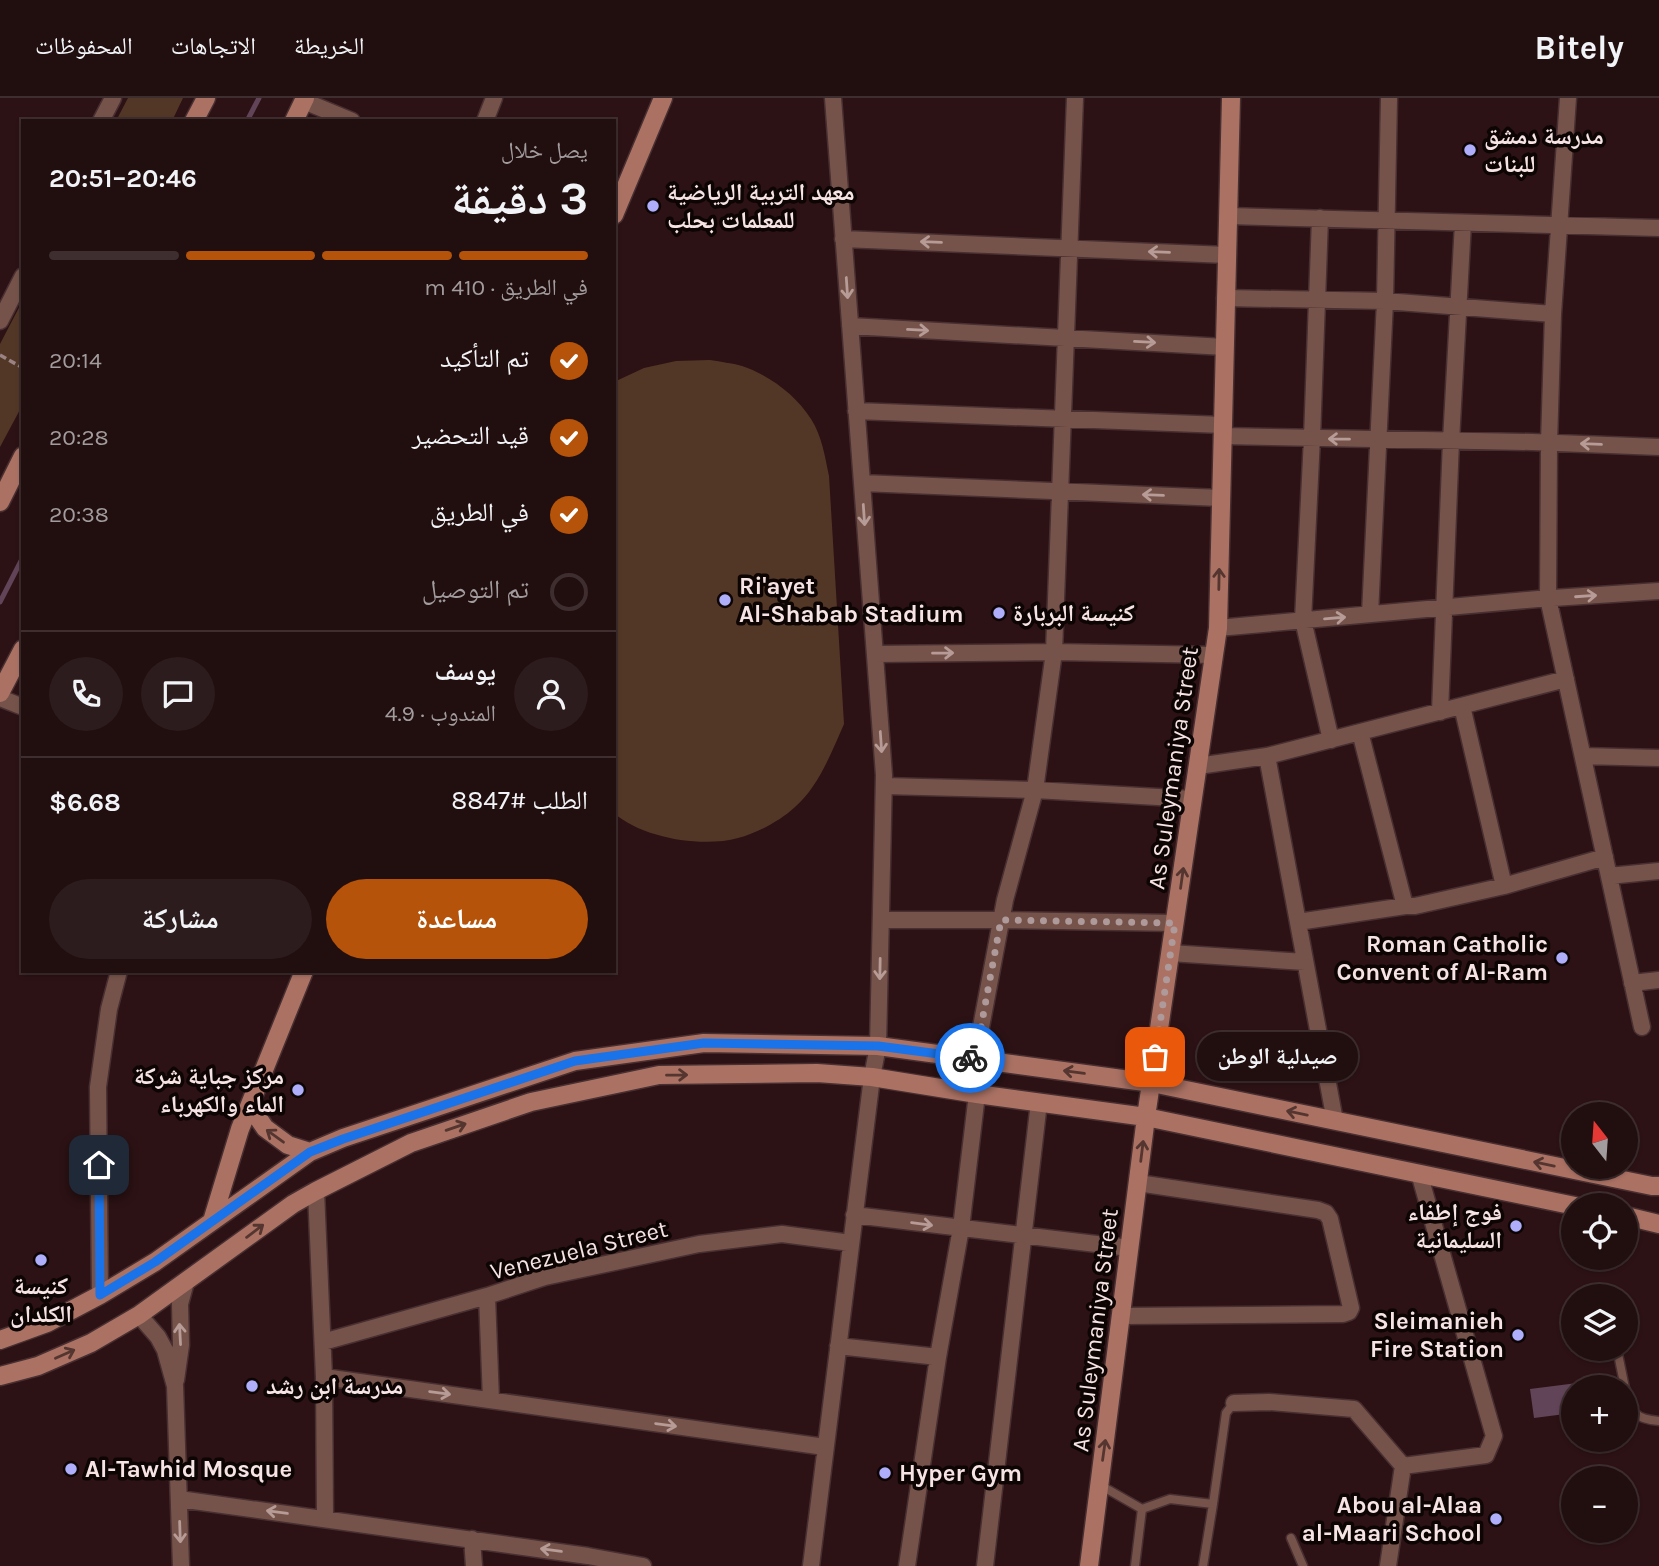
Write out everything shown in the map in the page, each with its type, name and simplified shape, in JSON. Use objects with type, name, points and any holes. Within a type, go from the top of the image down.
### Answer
[{"type":"main road","points":[[195,119],[206,98]]},
{"type":"main road","points":[[616,210],[663,98]]},
{"type":"main road","name":"As Suleymaniya Street","points":[[1089,1566],[1146,1117],[1218,628],[1231,98]]},
{"type":"main road","points":[[295,119],[304,100]]},
{"type":"main road","points":[[0,502],[5,481],[21,459]]},
{"type":"main road","points":[[0,695],[21,653]]},
{"type":"main road","points":[[212,1221],[240,1129],[303,973]]},
{"type":"main road","points":[[0,1340],[47,1323],[155,1262],[310,1152],[575,1061],[704,1043],[878,1046],[1152,1083],[1659,1186]]},
{"type":"main road","points":[[0,1376],[38,1366],[92,1343],[139,1315],[268,1221],[316,1191],[411,1143],[531,1102],[659,1075],[817,1073],[872,1077],[1146,1117],[1561,1203]]},
{"type":"main road","points":[[250,1106],[265,1128],[288,1145],[310,1152]]},
{"type":"main road","points":[[1638,1219],[1659,1224]]},
{"type":"street","points":[[102,119],[113,98]]},
{"type":"street","points":[[486,119],[494,98]]},
{"type":"street","points":[[811,1566],[854,1215],[878,1046],[884,786],[833,98]]},
{"type":"street","points":[[975,1059],[1005,900],[1035,790],[1054,652],[1074,98]]},
{"type":"street","points":[[1370,614],[1385,301],[1389,98]]},
{"type":"street","points":[[1568,98],[1553,314],[1548,598],[1642,1027]]},
{"type":"street","points":[[304,100],[347,119]]},
{"type":"street","points":[[1228,216],[1659,228]]},
{"type":"street","points":[[1320,218],[1304,620],[1331,740]]},
{"type":"street","points":[[1440,712],[1463,223]]},
{"type":"street","points":[[843,239],[1227,255]]},
{"type":"street","points":[[0,321],[21,280]]},
{"type":"street","points":[[1225,298],[1385,301],[1553,314]]},
{"type":"street","points":[[850,326],[1225,346]]},
{"type":"street","points":[[856,411],[1063,419],[1312,438],[1659,447]]},
{"type":"street","points":[[862,483],[1221,498]]},
{"type":"street","points":[[1218,628],[1548,598],[1659,591]]},
{"type":"street","points":[[875,654],[1054,652],[1214,656]]},
{"type":"street","points":[[1198,766],[1267,756],[1566,679]]},
{"type":"street","points":[[0,695],[21,707]]},
{"type":"street","points":[[1462,706],[1504,886]]},
{"type":"street","points":[[1360,732],[1405,906]]},
{"type":"street","points":[[1267,756],[1335,1121]]},
{"type":"street","points":[[1583,756],[1659,758]]},
{"type":"street","points":[[884,786],[1035,790],[1193,799]]},
{"type":"street","points":[[1297,922],[1415,906],[1504,886],[1605,857]]},
{"type":"street","points":[[1609,876],[1659,871]]},
{"type":"street","points":[[881,920],[1175,923]]},
{"type":"street","points":[[1170,953],[1305,962]]},
{"type":"street","points":[[100,1295],[97,1087],[118,973]]},
{"type":"street","points":[[1632,983],[1659,980]]},
{"type":"street","points":[[907,1566],[938,1357],[961,1228],[977,1094]]},
{"type":"street","points":[[985,1566],[1038,1102]]},
{"type":"street","points":[[1403,1466],[1486,1455],[1494,1436],[1419,1173]]},
{"type":"street","points":[[1122,1316],[1343,1314],[1351,1308],[1330,1219],[1326,1213],[1138,1183]]},
{"type":"street","points":[[316,1191],[324,1377],[325,1518]]},
{"type":"street","points":[[854,1215],[1130,1248]]},
{"type":"street","name":"Venezuela Street","points":[[323,1342],[545,1277],[699,1244],[782,1234],[851,1243]]},
{"type":"street","points":[[175,1386],[180,1365],[180,1304],[186,1282]]},
{"type":"street","points":[[487,1296],[491,1400]]},
{"type":"street","points":[[139,1315],[158,1337],[165,1350],[175,1386],[181,1566]]},
{"type":"street","points":[[838,1346],[938,1357]]},
{"type":"street","points":[[324,1377],[825,1447]]},
{"type":"street","points":[[1234,1403],[1269,1402],[1354,1409],[1403,1466],[1388,1566]]},
{"type":"street","points":[[179,1499],[472,1539],[643,1566]]},
{"type":"street","points":[[472,1539],[474,1566]]},
{"type":"lane","points":[[1203,1566],[1226,1413],[1234,1403]]},
{"type":"lane","points":[[1638,1416],[1659,1422]]},
{"type":"lane","points":[[1099,1485],[1142,1509],[1170,1499],[1213,1504]]},
{"type":"lane","points":[[1135,1566],[1142,1509]]},
{"type":"lane","points":[[1291,1538],[1303,1566]]},
{"type":"path","points":[[0,355],[21,367]]},
{"type":"shaded area","points":[[128,98],[183,98],[173,119],[117,119]]},
{"type":"shaded area","points":[[21,304],[21,408],[0,447],[0,344]]},
{"type":"shaded area","name":"Ri'ayet Al-Shabab Stadium","points":[[710,360],[742,366],[772,380],[798,402],[811,419],[823,447],[829,476],[844,724],[818,779],[795,807],[775,822],[753,833],[723,841],[690,841],[656,835],[626,822],[616,814],[616,381],[644,368],[676,361]]},
{"type":"shaded area","points":[[1561,1385],[1561,1415],[1534,1418],[1530,1389]]},
{"type":"waterway","points":[[248,119],[259,98]]},
{"type":"waterway","points":[[0,602],[21,561]]},
{"type":"way so far","points":[[970,1058],[975,1059],[1001,920],[1175,923],[1155,1057]]},
{"type":"place","name":"مدرسة دمشق للبنات","points":[[1470,150]]},
{"type":"place","name":"معهد التربية الرياضية للمعلمات بحلب","points":[[653,206]]},
{"type":"place","name":"Ri'ayet Al-Shabab Stadium","points":[[725,600]]},
{"type":"place","name":"كنيسة البربارة","points":[[999,613]]},
{"type":"place","name":"Roman Catholic Convent of Al-Ram","points":[[1562,958]]},
{"type":"place","name":"صيدلية الوطن","points":[[1155,1057]]},
{"type":"place","name":"مركز جباية شركة الماء والكهرباء","points":[[298,1090]]},
{"type":"place","name":"فوج إطفاء السليمانية","points":[[1516,1226]]},
{"type":"place","name":"كنيسة الكلدان","points":[[41,1260]]},
{"type":"place","name":"Sleimanieh Fire Station","points":[[1518,1335]]},
{"type":"place","name":"مدرسة ابن رشد","points":[[252,1386]]},
{"type":"place","name":"Al-Tawhid Mosque","points":[[71,1469]]},
{"type":"place","name":"Hyper Gym","points":[[885,1473]]},
{"type":"place","name":"Abou al-Alaa al-Maari School","points":[[1496,1519]]},
{"type":"route","points":[[99,1165],[100,1295],[155,1262],[310,1152],[575,1061],[704,1043],[878,1046],[970,1058]]}]
